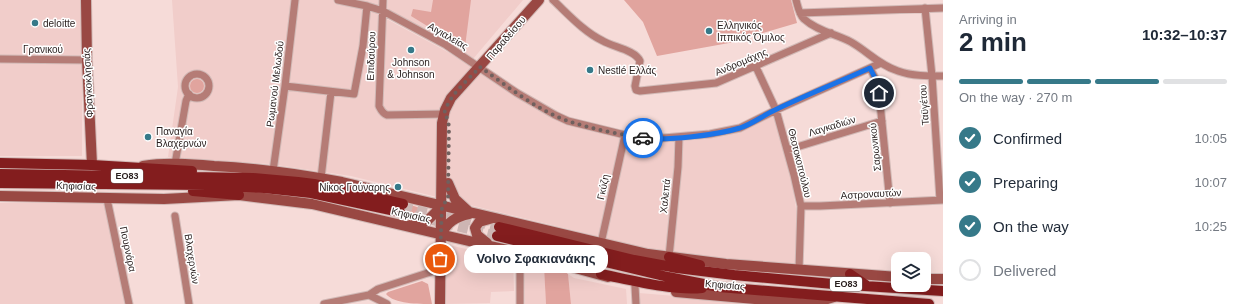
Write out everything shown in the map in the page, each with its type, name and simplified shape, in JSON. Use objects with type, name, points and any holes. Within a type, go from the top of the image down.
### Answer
[{"type":"main road","name":"Φραγκοκλησιάς","points":[[86,0],[92,165]]},
{"type":"main road","name":"Παραδείσου","points":[[442,206],[442,122],[446,106],[451,98],[539,0]]},
{"type":"main road","points":[[407,226],[426,221],[448,199],[449,126],[447,118],[444,114]]},
{"type":"main road","points":[[0,163],[92,165],[206,171],[253,178]]},
{"type":"main road","name":"Κηφισίας","points":[[133,168],[159,163],[224,166],[321,178],[472,213],[497,227],[668,277],[719,287],[929,304]]},
{"type":"main road","name":"Κηφισίας","points":[[0,174],[253,178],[314,184],[401,208],[297,190],[232,186],[0,183]]},
{"type":"main road","points":[[448,183],[455,199],[464,208],[472,213]]},
{"type":"main road","points":[[112,185],[239,195]]},
{"type":"main road","name":"Κηφισίας","points":[[0,196],[107,199],[181,198],[239,195],[312,204],[520,253],[601,274],[619,282],[635,286],[695,294],[810,304],[834,297]]},
{"type":"main road","points":[[440,304],[442,206]]},
{"type":"main road","points":[[441,234],[449,222],[455,218],[472,213]]},
{"type":"main road","points":[[490,246],[477,235],[477,224],[483,220],[497,227]]},
{"type":"main road","name":"Κηφισίας","points":[[497,227],[601,243],[668,257],[726,264],[891,277]]},
{"type":"main road","name":"Κηφισίας","points":[[497,227],[634,260],[677,268],[734,275],[891,288]]},
{"type":"main road","points":[[668,257],[734,275]]},
{"type":"main road","points":[[601,274],[696,289],[719,287]]},
{"type":"main road","points":[[850,274],[867,286]]},
{"type":"main road","points":[[931,279],[943,279]]},
{"type":"main road","points":[[931,287],[943,286]]},
{"type":"main road","name":"Κηφισίας","points":[[931,290],[943,291]]},
{"type":"street","name":"Ρωμανού Μελωδού","points":[[273,171],[295,0]]},
{"type":"street","name":"Αιγιαλείας","points":[[338,0],[367,6],[383,12],[446,45],[517,93],[568,121],[624,135],[652,139],[710,134],[740,128],[776,110],[881,63]]},
{"type":"street","name":"Επιδαύρου","points":[[383,0],[379,106],[382,112],[387,115],[444,114]]},
{"type":"street","name":"Ανδρομάχης","points":[[553,0],[596,37],[607,44],[634,54],[638,58],[640,61],[635,86],[636,90],[640,91],[716,83],[756,67],[831,33]]},
{"type":"street","points":[[796,0],[800,13],[806,21],[844,38],[881,63],[897,71],[910,74],[943,76]]},
{"type":"street","points":[[285,86],[354,94],[363,46],[367,6]]},
{"type":"street","name":"Ταϋγέτου","points":[[925,8],[942,200]]},
{"type":"street","points":[[800,13],[943,8]]},
{"type":"street","name":"Γρανικού","points":[[0,59],[87,60]]},
{"type":"street","name":"Θεοτοκοπούλου","points":[[756,67],[776,110],[801,206],[798,270]]},
{"type":"street","name":"Σαρωνικού","points":[[870,68],[875,78],[879,93],[890,203]]},
{"type":"street","points":[[321,178],[332,92]]},
{"type":"street","points":[[175,164],[186,101],[189,94]]},
{"type":"street","name":"Λαγκαδιών","points":[[787,150],[882,121]]},
{"type":"street","name":"Γκύζη","points":[[601,243],[624,135]]},
{"type":"street","name":"Χαλεπά","points":[[668,257],[678,166],[679,137]]},
{"type":"street","name":"Πουρνάρα","points":[[107,199],[129,304]]},
{"type":"street","name":"Αστροναυτών","points":[[801,206],[942,200]]},
{"type":"street","name":"Βλαχερνών","points":[[175,216],[189,304]]},
{"type":"street","points":[[520,253],[520,304]]},
{"type":"street","points":[[324,304],[369,296],[378,289],[440,269]]},
{"type":"street","points":[[635,286],[636,304]]},
{"type":"street","points":[[369,296],[387,304]]},
{"type":"street","points":[[848,304],[858,299]]},
{"type":"shaded area","points":[[0,0],[81,0],[82,156],[0,156]]},
{"type":"shaded area","points":[[172,0],[380,0],[379,15],[483,71],[569,123],[670,141],[683,141],[722,135],[774,112],[791,175],[797,216],[797,268],[665,253],[622,245],[597,236],[351,176],[270,164],[168,157],[178,87]]},
{"type":"shaded area","points":[[388,0],[523,0],[473,59],[387,11]]},
{"type":"shaded area","points":[[433,0],[471,0],[465,47],[463,48],[411,16],[413,9],[431,12]]},
{"type":"shaded area","name":"Ελληνικός Ιππικός Όμιλος","points":[[624,0],[791,0],[797,23],[729,43],[657,56],[643,22]]},
{"type":"shaded area","points":[[194,79],[200,79],[204,83],[204,89],[200,93],[194,93],[190,89],[190,83]]},
{"type":"shaded area","points":[[0,203],[106,203],[126,304],[0,304]]},
{"type":"shaded area","points":[[408,204],[423,209],[421,218],[405,216]]},
{"type":"shaded area","points":[[453,246],[513,260],[514,291],[491,292],[490,303],[445,304],[446,252],[448,248]]},
{"type":"shaded area","points":[[524,263],[544,267],[546,304],[525,304]]},
{"type":"shaded area","points":[[544,267],[564,271],[568,274],[571,304],[546,304]]},
{"type":"shaded area","points":[[568,274],[574,278],[626,289],[627,304],[571,304]]},
{"type":"shaded area","points":[[422,281],[428,284],[432,304],[401,302],[386,294],[388,292]]},
{"type":"shaded area","points":[[639,293],[771,304],[640,304]]},
{"type":"tunnel","points":[[403,204],[499,227]]},
{"type":"tunnel","points":[[400,212],[497,236]]},
{"type":"way so far","points":[[440,259],[442,206],[448,199],[449,126],[447,118],[444,114],[446,106],[451,98],[480,67],[526,99],[568,121],[624,135],[643,138]]},
{"type":"place","name":"deloitte","points":[[35,23]]},
{"type":"place","name":"Ελληνικός Ιππικός Όμιλος","points":[[709,31]]},
{"type":"place","name":"Johnson & Johnson","points":[[411,50]]},
{"type":"place","name":"Nestlé Ελλάς","points":[[590,70]]},
{"type":"place","name":"Παναγία Βλαχερνών","points":[[148,137]]},
{"type":"place","name":"Νίκος Γούναρης","points":[[398,187]]},
{"type":"place","name":"Volvo Σφακιανάκης","points":[[440,259]]},
{"type":"route","points":[[643,138],[652,139],[710,134],[740,128],[776,110],[870,68],[875,78],[879,93]]}]
